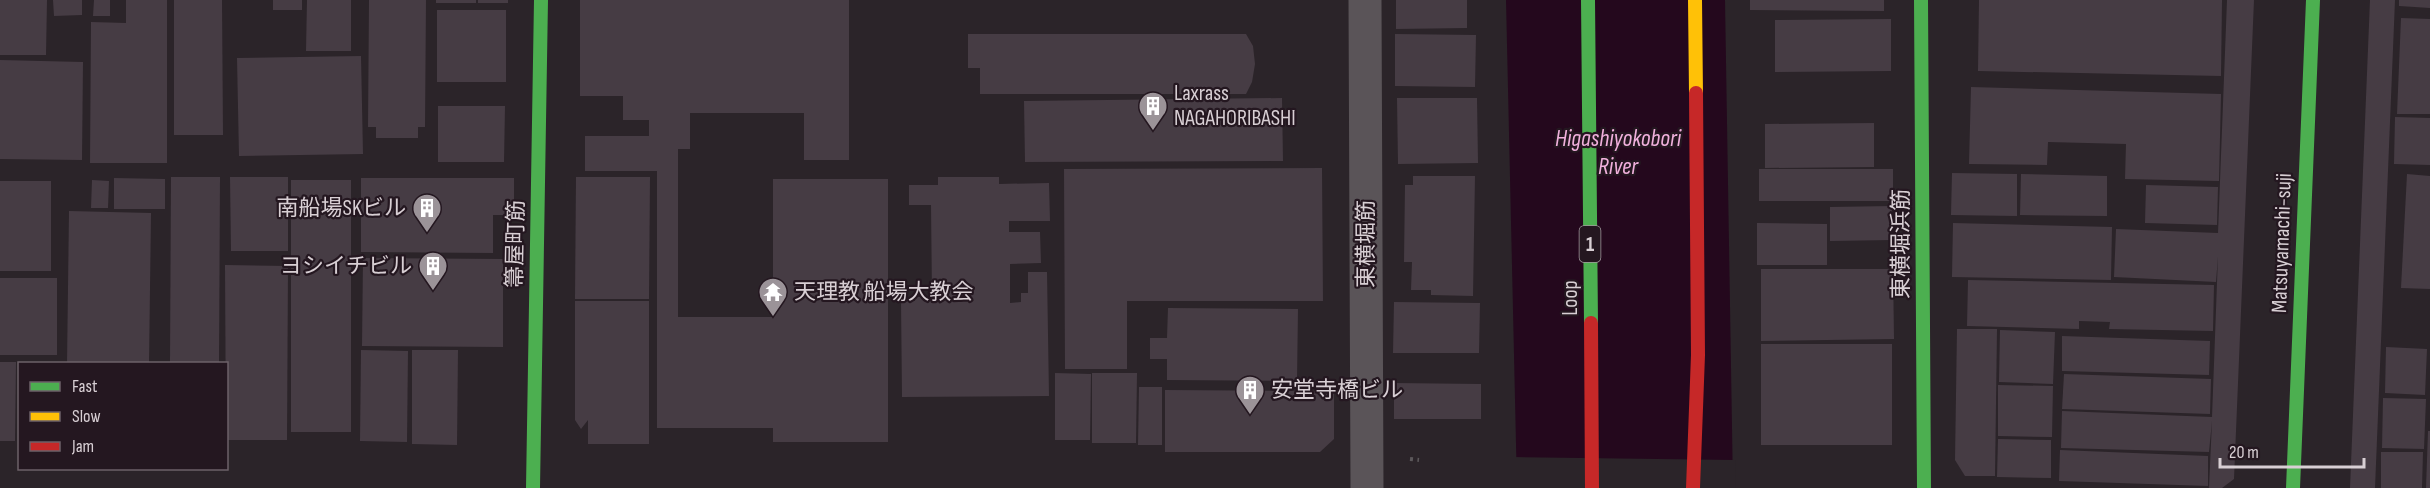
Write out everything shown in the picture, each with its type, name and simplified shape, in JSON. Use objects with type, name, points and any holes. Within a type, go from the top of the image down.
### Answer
[{"type":"main road","name":"箒屋町筋","points":[[532,488],[541,0]]},
{"type":"main road","name":"Loop","points":[[1588,0],[1592,488]]},
{"type":"main road","points":[[1693,488],[1698,355],[1695,0]]},
{"type":"main road","name":"東横堀浜筋","points":[[1921,0],[1924,488]]},
{"type":"main road","name":"Matsuyamachi-suji","points":[[2293,488],[2313,0]]},
{"type":"street","name":"東横堀筋","points":[[1365,0],[1367,488]]},
{"type":"water","name":"Higashiyokobori River","points":[[1506,0],[1725,0],[1733,488],[1517,488]]},
{"type":"pier","points":[[1514,457],[1735,460],[1736,488],[1514,488]]},
{"type":"building","points":[[0,0],[47,0],[46,55],[0,55]]},
{"type":"building","points":[[53,0],[82,0],[82,15],[54,16]]},
{"type":"building","points":[[94,0],[110,0],[110,16],[93,16]]},
{"type":"building","points":[[126,0],[167,0],[167,163],[90,163],[91,22],[126,23]]},
{"type":"building","points":[[174,0],[222,0],[223,135],[174,135]]},
{"type":"building","points":[[273,0],[302,0],[302,10],[273,10]]},
{"type":"building","points":[[307,0],[351,0],[351,51],[306,51]]},
{"type":"building","points":[[369,0],[426,0],[425,127],[418,127],[418,138],[376,138],[376,127],[368,127]]},
{"type":"building","points":[[436,0],[476,0],[476,3],[436,3]]},
{"type":"building","points":[[478,0],[508,0],[508,3],[478,3]]},
{"type":"building","name":"天理教 船場大教会","points":[[580,0],[849,0],[849,160],[804,160],[804,113],[690,113],[690,149],[678,149],[678,317],[773,317],[773,179],[888,179],[888,442],[773,442],[773,428],[657,428],[657,171],[585,171],[585,136],[649,136],[649,120],[623,120],[623,96],[580,96]]},
{"type":"building","points":[[1396,0],[1467,0],[1467,28],[1396,29]]},
{"type":"building","points":[[1750,0],[1884,0],[1884,11],[1750,10]]},
{"type":"building","points":[[1979,0],[2222,0],[2221,76],[1978,71]]},
{"type":"building","points":[[2227,0],[2254,0],[2234,479],[2222,488],[2209,488],[2212,421],[2209,452],[2061,448],[2062,411],[2212,417],[2218,256],[2216,282],[2114,277],[2116,229],[2218,233]]},
{"type":"building","points":[[2370,0],[2395,0],[2375,488],[2350,488]]},
{"type":"building","points":[[2399,0],[2430,0],[2430,8],[2399,6]]},
{"type":"building","points":[[437,10],[506,10],[506,82],[437,82]]},
{"type":"building","points":[[2401,18],[2430,19],[2430,114],[2397,114]]},
{"type":"building","points":[[1891,19],[1891,71],[1775,72],[1775,20]]},
{"type":"building","points":[[968,34],[1246,34],[1253,46],[1255,64],[1252,82],[1246,94],[980,94],[980,68],[968,68]]},
{"type":"building","points":[[1395,34],[1476,35],[1475,87],[1395,86]]},
{"type":"building","points":[[361,56],[363,154],[239,156],[237,58]]},
{"type":"building","points":[[0,60],[83,62],[82,160],[0,159]]},
{"type":"building","points":[[1971,87],[2221,94],[2219,181],[2125,179],[2126,144],[2048,142],[2047,165],[1969,164]]},
{"type":"building","name":"Laxrass NAGAHORIBASHI","points":[[1282,98],[1283,161],[1025,162],[1024,101]]},
{"type":"building","points":[[1397,98],[1477,98],[1478,163],[1398,164]]},
{"type":"building","points":[[438,106],[505,106],[504,162],[438,162]]},
{"type":"building","points":[[2395,117],[2430,118],[2430,165],[2394,164]]},
{"type":"building","points":[[1874,123],[1874,167],[1765,168],[1765,124]]},
{"type":"building","points":[[1322,168],[1323,301],[1127,301],[1127,369],[1065,369],[1064,169]]},
{"type":"building","points":[[1759,169],[1893,169],[1893,201],[1759,201]]},
{"type":"building","points":[[1952,173],[2017,174],[2017,216],[1951,215]]},
{"type":"building","points":[[2021,174],[2107,176],[2107,216],[2020,215]]},
{"type":"building","points":[[2407,174],[2430,176],[2430,289],[2401,288]]},
{"type":"building","points":[[1413,176],[1475,176],[1473,296],[1431,295],[1431,290],[1411,290],[1412,262],[1404,262],[1405,185],[1413,185]]},
{"type":"building","points":[[171,177],[220,177],[219,362],[170,362]]},
{"type":"building","points":[[230,177],[288,177],[288,251],[231,251]]},
{"type":"building","points":[[576,177],[650,177],[649,299],[575,299]]},
{"type":"building","points":[[938,177],[999,177],[999,184],[1049,183],[1050,221],[1009,221],[1009,232],[1040,232],[1041,263],[1010,264],[1010,303],[1021,302],[1021,293],[1028,293],[1028,272],[1047,272],[1049,396],[902,397],[901,301],[915,301],[915,297],[932,297],[931,205],[909,205],[909,185],[938,185]]},
{"type":"building","points":[[114,178],[165,179],[165,209],[114,209]]},
{"type":"building","name":"南船場SKビル","points":[[361,178],[514,178],[514,215],[493,215],[493,253],[361,252]]},
{"type":"building","points":[[92,180],[109,181],[108,208],[91,208]]},
{"type":"building","points":[[291,180],[351,180],[351,432],[291,432]]},
{"type":"building","points":[[0,181],[51,181],[51,271],[0,271]]},
{"type":"building","points":[[2146,185],[2218,187],[2217,225],[2145,223]]},
{"type":"building","points":[[1892,206],[1892,240],[1830,241],[1830,207]]},
{"type":"building","points":[[69,211],[151,213],[149,362],[67,362]]},
{"type":"building","points":[[1757,223],[1827,224],[1827,265],[1757,265]]},
{"type":"building","points":[[1953,223],[2112,227],[2111,280],[1952,277]]},
{"type":"building","name":"ヨシイチビル","points":[[363,258],[503,259],[503,347],[362,346]]},
{"type":"building","points":[[225,265],[288,266],[287,440],[228,440],[228,362],[226,362]]},
{"type":"building","points":[[1761,269],[1893,269],[1894,339],[1761,341]]},
{"type":"building","points":[[0,278],[57,278],[57,355],[0,355]]},
{"type":"building","points":[[1968,280],[2214,285],[2213,331],[2109,329],[2110,322],[2079,321],[2079,329],[1967,326]]},
{"type":"building","points":[[575,301],[649,301],[649,444],[588,444],[588,420],[581,429],[575,420]]},
{"type":"building","points":[[1394,302],[1480,303],[1479,353],[1393,353]]},
{"type":"building","points":[[1168,308],[1298,309],[1297,381],[1167,380],[1167,359],[1150,359],[1150,338],[1167,338]]},
{"type":"building","points":[[1957,329],[1997,329],[1995,476],[1965,476],[1955,460]]},
{"type":"building","points":[[2000,330],[2055,332],[2053,384],[1999,382]]},
{"type":"building","points":[[2062,336],[2210,341],[2209,375],[2062,371]]},
{"type":"building","points":[[1761,344],[1892,344],[1892,445],[1761,445]]},
{"type":"building","points":[[2386,347],[2427,349],[2425,395],[2385,393]]},
{"type":"building","points":[[361,350],[408,351],[407,442],[360,441]]},
{"type":"building","points":[[412,350],[458,350],[457,445],[412,444]]},
{"type":"building","points":[[0,362],[16,362],[15,441],[0,441]]},
{"type":"building","points":[[1055,373],[1091,374],[1090,440],[1055,440]]},
{"type":"building","points":[[1092,373],[1137,373],[1136,443],[1092,443]]},
{"type":"building","points":[[2064,374],[2211,379],[2210,414],[2062,409]]},
{"type":"building","points":[[1394,383],[1481,384],[1481,419],[1394,419]]},
{"type":"building","points":[[1998,385],[2053,386],[2052,437],[1998,436]]},
{"type":"building","points":[[1139,387],[1162,387],[1162,445],[1138,445]]},
{"type":"building","name":"安堂寺橋ビル","points":[[1165,390],[1334,391],[1334,439],[1320,452],[1165,452]]},
{"type":"building","points":[[2383,398],[2426,399],[2424,449],[2382,448]]},
{"type":"building","points":[[2428,431],[2430,431],[2430,488],[2426,488]]},
{"type":"building","points":[[1998,439],[2051,440],[2051,478],[1997,477]]},
{"type":"building","points":[[2060,450],[2208,456],[2208,486],[2059,481]]},
{"type":"building","points":[[2381,452],[2423,452],[2422,488],[2381,488]]},
{"type":"traffic: fast","points":[[533,488],[541,0]]},
{"type":"traffic: fast","points":[[1588,0],[1591,323]]},
{"type":"traffic: fast","points":[[1921,0],[1924,488]]},
{"type":"traffic: fast","points":[[2293,488],[2313,0]]},
{"type":"traffic: slow","points":[[1695,0],[1696,93]]},
{"type":"traffic: jam","points":[[1693,488],[1698,355],[1696,93]]},
{"type":"traffic: jam","points":[[1591,323],[1592,488]]},
{"type":"place","name":"Laxrass NAGAHORIBASHI","points":[[1153,132]]},
{"type":"place","name":"南船場SKビル","points":[[427,234]]},
{"type":"place","name":"ヨシイチビル","points":[[433,292]]},
{"type":"place","name":"天理教 船場大教会","points":[[773,318]]},
{"type":"place","name":"安堂寺橋ビル","points":[[1250,416]]}]
